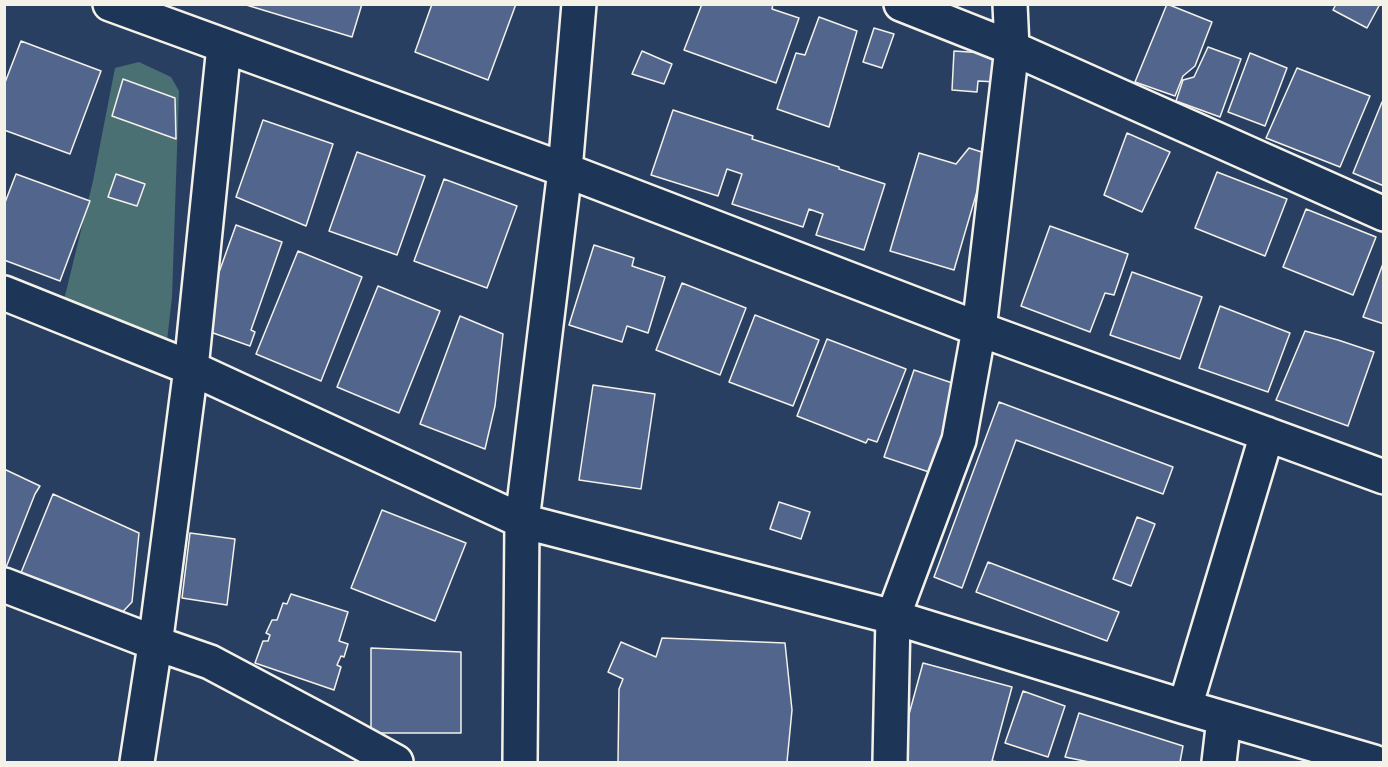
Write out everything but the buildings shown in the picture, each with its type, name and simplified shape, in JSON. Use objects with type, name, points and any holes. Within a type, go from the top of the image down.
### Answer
[{"type":"street","points":[[110,4],[565,170],[979,329],[1383,477]]},
{"type":"street","points":[[520,762],[522,521],[565,170],[579,4]]},
{"type":"street","points":[[901,4],[1012,48],[1383,214]]},
{"type":"street","points":[[890,762],[893,617],[959,440],[979,329],[1012,48],[1010,4]]},
{"type":"street","points":[[137,762],[192,368],[224,46]]},
{"type":"street","points":[[4,293],[192,368],[522,521],[893,617],[1224,719],[1374,762]]},
{"type":"street","points":[[1185,707],[1267,434]]},
{"type":"street","points":[[4,585],[210,662],[396,762]]},
{"type":"street","points":[[1219,762],[1224,719]]},
{"type":"green space","points":[[139,62],[171,77],[179,91],[172,297],[167,341],[64,300],[93,181],[115,68]]}]
